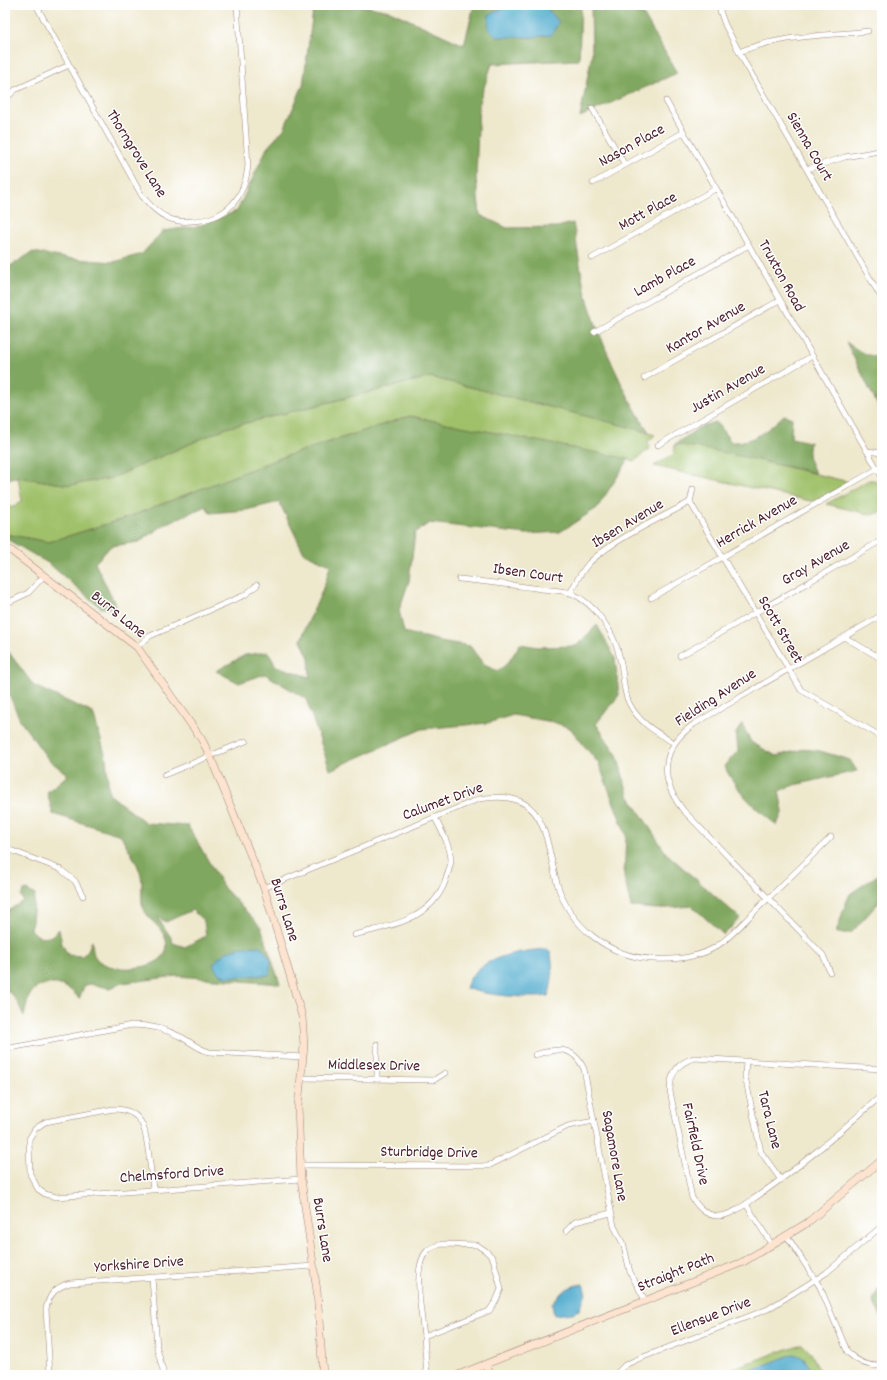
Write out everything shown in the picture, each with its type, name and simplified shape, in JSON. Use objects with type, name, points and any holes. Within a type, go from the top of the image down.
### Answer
[{"type":"street","name":"Thorngrove Lane","points":[[36,5],[142,196],[153,208],[168,218],[185,222],[203,221],[219,215],[232,206],[246,179],[248,165],[237,5]]},
{"type":"street","name":"Sienna Court","points":[[718,5],[725,25],[739,52],[882,299]]},
{"type":"street","points":[[739,52],[756,45],[788,38],[816,37],[868,31]]},
{"type":"street","points":[[5,100],[15,90],[68,65]]},
{"type":"street","name":"Truxton Road","points":[[666,101],[715,189],[749,245],[882,477]]},
{"type":"street","points":[[592,108],[625,165]]},
{"type":"street","name":"Nason Place","points":[[593,183],[684,132]]},
{"type":"street","points":[[807,169],[845,157],[879,152]]},
{"type":"street","name":"Mott Place","points":[[592,258],[715,189]]},
{"type":"street","name":"Lamb Place","points":[[594,332],[749,245]]},
{"type":"street","name":"Kantor Avenue","points":[[644,378],[780,300]]},
{"type":"street","name":"Justin Avenue","points":[[658,445],[812,356]]},
{"type":"street","points":[[867,451],[882,452]]},
{"type":"street","name":"Herrick Avenue","points":[[651,598],[877,469]]},
{"type":"street","points":[[690,502],[693,489]]},
{"type":"street","name":"Scott Street","points":[[690,502],[801,690],[882,737]]},
{"type":"street","name":"Ibsen Avenue","points":[[570,593],[582,571],[590,562],[612,546],[690,502]]},
{"type":"street","name":"Gray Avenue","points":[[680,656],[882,540]]},
{"type":"street","name":"Burrs Lane","points":[[5,546],[137,647],[202,740],[264,888],[302,1016],[304,1046],[298,1106],[301,1179],[314,1266],[323,1375]]},
{"type":"street","points":[[5,604],[28,593],[44,576]]},
{"type":"street","name":"Ibsen Court","points":[[459,579],[570,593],[586,603],[605,624],[616,645],[621,659],[624,688],[629,703],[639,718],[651,729],[674,743]]},
{"type":"street","points":[[137,647],[150,636],[245,595],[257,585]]},
{"type":"street","name":"Fielding Avenue","points":[[830,972],[823,955],[770,898],[695,823],[675,800],[670,791],[667,768],[674,743],[694,724],[882,615]]},
{"type":"street","points":[[844,637],[882,659]]},
{"type":"street","points":[[164,775],[246,741]]},
{"type":"street","name":"Calumet Drive","points":[[264,888],[479,799],[496,796],[509,797],[519,801],[532,810],[543,823],[558,884],[570,911],[585,930],[599,941],[624,954],[647,959],[670,960],[689,957],[716,947],[735,932],[831,837]]},
{"type":"street","points":[[354,935],[401,924],[426,911],[441,893],[451,860],[445,840],[435,818]]},
{"type":"street","points":[[5,848],[60,869],[75,881],[83,896]]},
{"type":"street","points":[[5,1049],[132,1025],[142,1025],[173,1033],[201,1050],[209,1052],[303,1058]]},
{"type":"street","points":[[377,1044],[377,1079]]},
{"type":"street","name":"Sagamore Lane","points":[[535,1054],[549,1050],[573,1052],[584,1069],[614,1226],[624,1246],[630,1272],[645,1300]]},
{"type":"street","name":"Fairfield Drive","points":[[882,1069],[694,1058],[684,1061],[675,1069],[670,1079],[670,1091],[692,1198],[698,1208],[707,1214],[717,1216],[727,1214],[746,1204],[800,1166],[882,1095]]},
{"type":"street","name":"Tara Lane","points":[[746,1062],[745,1076],[761,1152],[781,1180]]},
{"type":"street","name":"Middlesex Drive","points":[[301,1078],[434,1080],[445,1073]]},
{"type":"street","name":"Chelmsford Drive","points":[[153,1189],[143,1124],[131,1112],[123,1109],[113,1110],[45,1122],[36,1129],[29,1139],[30,1174],[38,1189],[45,1194],[56,1196],[301,1179]]},
{"type":"street","name":"Sturbridge Drive","points":[[301,1164],[488,1166],[568,1126],[594,1120]]},
{"type":"street","name":"Straight Path","points":[[458,1375],[743,1262],[787,1236],[835,1201],[882,1160]]},
{"type":"street","points":[[746,1204],[772,1245]]},
{"type":"street","points":[[566,1232],[575,1222],[611,1213]]},
{"type":"street","name":"Ellensue Drive","points":[[615,1375],[626,1365],[638,1359],[768,1309],[807,1283],[815,1280],[882,1226]]},
{"type":"street","points":[[787,1236],[820,1287],[848,1353],[856,1361],[866,1366],[882,1366]]},
{"type":"street","points":[[424,1336],[489,1311],[496,1301],[501,1289],[493,1258],[477,1245],[442,1244],[434,1247],[426,1252],[418,1272],[427,1375]]},
{"type":"street","name":"Yorkshire Drive","points":[[50,1375],[46,1309],[48,1300],[53,1291],[60,1286],[70,1283],[314,1266]]},
{"type":"street","points":[[152,1277],[157,1348],[164,1375]]},
{"type":"street","points":[[484,1365],[491,1375]]},
{"type":"green space","points":[[332,5],[359,5],[390,11],[464,45],[474,5],[509,5],[489,15],[497,37],[535,37],[559,22],[544,5],[581,5],[579,60],[492,64],[479,102],[476,178],[480,215],[507,228],[557,227],[573,223],[583,280],[593,315],[606,350],[622,385],[649,432],[430,377],[226,428],[112,478],[70,485],[18,477],[5,479],[5,269],[33,252],[65,258],[113,262],[142,254],[163,231],[198,226],[237,211],[267,148],[284,129],[303,85],[313,11]]},
{"type":"green space","points":[[591,5],[638,5],[677,73],[580,117],[592,54]]},
{"type":"green space","points":[[846,342],[868,355],[882,355],[882,409],[879,408]]},
{"type":"green space","points":[[430,377],[608,421],[655,435],[648,442],[650,448],[635,461],[410,416],[283,457],[126,518],[49,542],[5,534],[5,507],[13,507],[22,501],[18,477],[70,485],[112,478],[226,428]]},
{"type":"green space","points":[[784,415],[792,418],[791,438],[810,442],[808,457],[815,473],[675,444],[700,427],[716,422],[731,442],[739,442],[753,438],[760,434]]},
{"type":"green space","points":[[410,416],[629,459],[597,508],[560,532],[527,534],[429,523],[415,533],[409,581],[399,610],[404,632],[440,641],[470,646],[484,665],[498,671],[508,663],[520,644],[538,647],[576,646],[597,625],[615,658],[619,695],[596,724],[617,755],[628,794],[666,853],[740,918],[724,935],[692,906],[657,909],[631,907],[624,877],[626,835],[599,764],[570,728],[553,722],[513,715],[488,723],[422,729],[330,770],[306,699],[265,674],[239,683],[216,671],[245,655],[268,652],[276,666],[310,677],[309,658],[301,640],[325,584],[330,565],[304,553],[279,502],[246,510],[210,513],[206,506],[167,523],[139,542],[111,546],[95,563],[117,608],[101,608],[48,563],[5,538],[5,534],[49,542],[126,518],[283,457]]},
{"type":"green space","points":[[675,444],[712,449],[849,482],[815,502],[654,466],[674,454]]},
{"type":"green space","points":[[869,480],[874,480],[882,486],[882,511],[872,515],[826,504]]},
{"type":"green space","points":[[5,647],[34,686],[93,713],[106,757],[109,794],[146,823],[188,826],[224,888],[261,927],[280,984],[177,976],[122,983],[110,988],[89,984],[84,986],[79,999],[70,989],[57,984],[50,984],[37,987],[32,992],[24,1016],[15,998],[5,990],[5,913],[23,901],[21,896],[26,890],[35,895],[31,929],[38,936],[45,938],[56,933],[59,929],[62,944],[68,955],[82,956],[88,950],[92,941],[94,954],[102,963],[122,968],[133,968],[154,963],[162,958],[166,951],[167,944],[162,932],[149,917],[143,907],[142,880],[140,871],[121,835],[53,814],[47,792],[68,775],[48,759],[21,722],[5,685]],"holes":[[[192,910],[204,921],[206,936],[185,947],[173,943],[158,917],[166,922]]]},
{"type":"green space","points":[[742,724],[751,742],[776,756],[804,749],[820,751],[850,760],[857,771],[794,785],[779,791],[783,811],[777,825],[747,798],[735,784],[724,766],[738,751],[736,733]]},
{"type":"green space","points":[[882,872],[882,899],[851,933],[836,933],[850,894]]},
{"type":"green space","points":[[882,1287],[882,1318],[873,1301],[878,1289]]},
{"type":"green space","points":[[802,1344],[811,1353],[822,1375],[713,1375]]},
{"type":"water","points":[[509,5],[544,5],[559,22],[551,35],[535,37],[497,37],[488,28],[489,15]]},
{"type":"water","points":[[261,946],[271,959],[270,975],[226,977],[217,972],[213,964],[224,954],[234,949],[240,947]]},
{"type":"water","points":[[546,949],[550,951],[552,968],[552,980],[548,996],[506,996],[483,993],[466,988],[478,969],[488,963],[511,954]]},
{"type":"water","points":[[583,1284],[586,1294],[579,1310],[572,1313],[554,1315],[552,1304],[558,1296],[573,1286]]},
{"type":"water","points":[[793,1354],[804,1359],[813,1375],[739,1375]]}]
